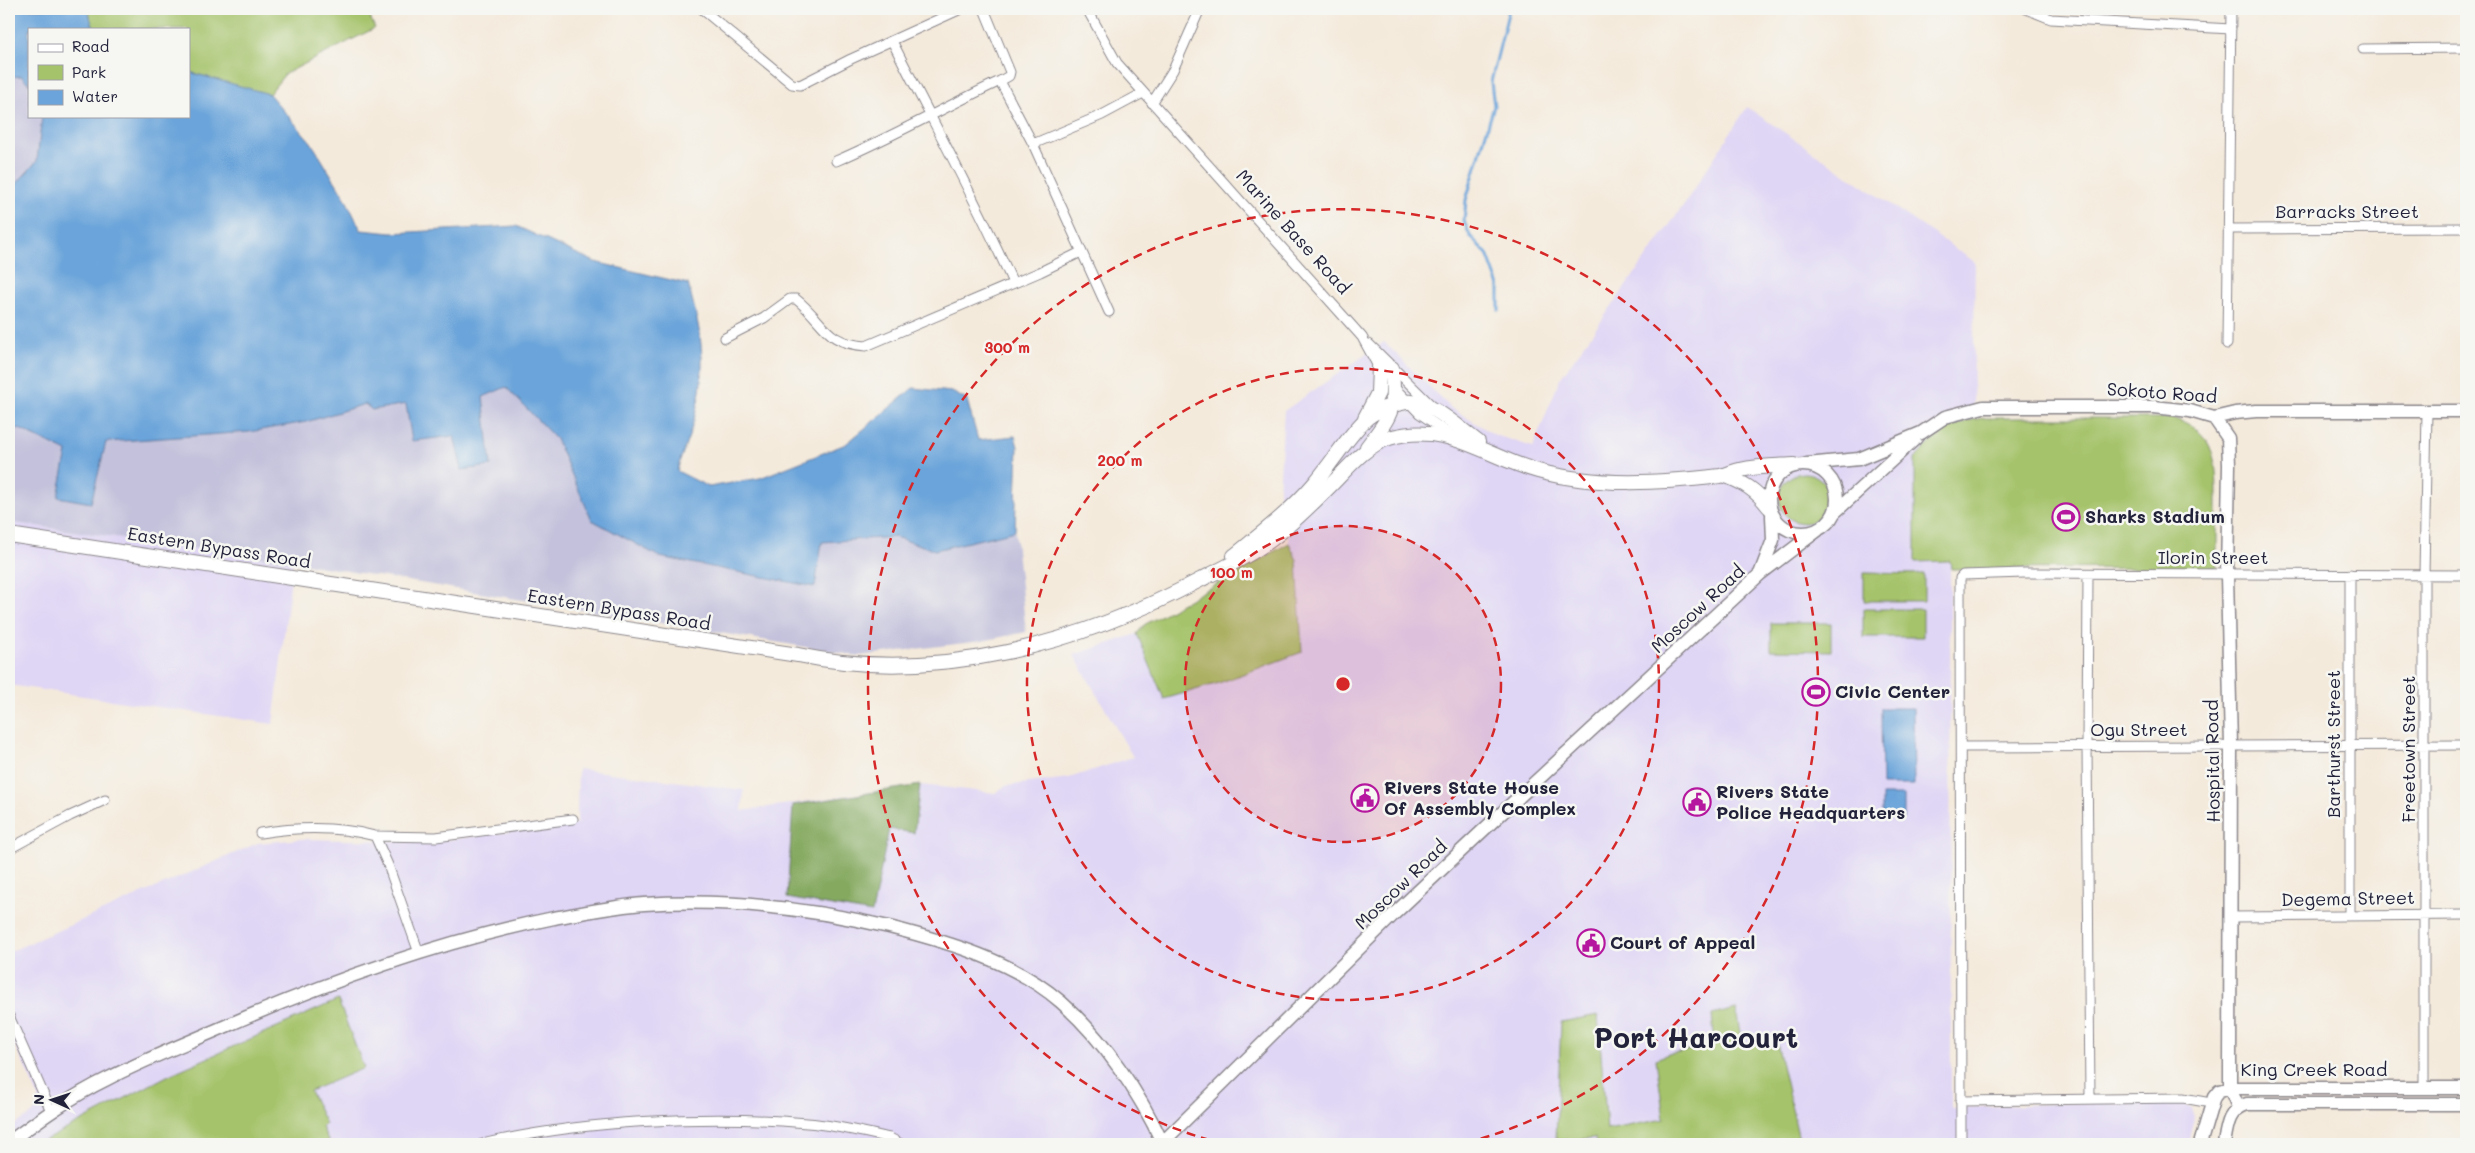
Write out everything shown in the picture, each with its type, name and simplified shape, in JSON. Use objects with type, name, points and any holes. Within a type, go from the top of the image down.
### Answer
[{"type":"main road","points":[[1385,368],[1400,404]]},
{"type":"main road","points":[[1364,420],[1373,407],[1385,368]]},
{"type":"main road","points":[[1400,404],[1439,412],[1493,453]]},
{"type":"main road","points":[[1364,452],[1400,404]]},
{"type":"main road","name":"Eastern Bypass Road","points":[[1211,574],[1296,503],[1323,473],[1364,420],[1381,410],[1400,404]]},
{"type":"main road","name":"Eastern Bypass Road","points":[[9,535],[798,655],[835,663],[932,662],[976,657],[1037,646],[1154,605],[1254,552],[1293,523],[1364,452],[1387,439],[1432,434],[1458,439]]},
{"type":"main road","points":[[1458,439],[1514,464],[1540,472],[1578,478],[1634,482],[1723,476],[1740,470],[1800,465]]},
{"type":"main road","points":[[1723,476],[1749,487],[1759,495],[1771,512]]},
{"type":"street","points":[[702,9],[796,85],[800,85],[851,59],[960,9]]},
{"type":"street","points":[[836,160],[892,136],[1009,76],[1010,72],[984,9]]},
{"type":"street","name":"Marine Base Road","points":[[1087,9],[1117,63],[1362,337],[1385,368]]},
{"type":"street","points":[[1152,102],[1173,70],[1200,9]]},
{"type":"street","points":[[2026,9],[2051,19],[2231,29]]},
{"type":"street","points":[[2227,344],[2231,9]]},
{"type":"street","points":[[892,41],[946,144],[1013,283]]},
{"type":"street","points":[[2363,49],[2466,48]]},
{"type":"street","points":[[1000,81],[1033,144],[1109,312]]},
{"type":"street","points":[[1033,144],[1102,114],[1143,93]]},
{"type":"street","name":"Barracks Street","points":[[2228,229],[2466,228]]},
{"type":"street","points":[[725,338],[746,329],[790,299],[796,299],[833,338],[849,345],[866,346],[1081,252]]},
{"type":"street","points":[[1362,337],[1385,368],[1439,412]]},
{"type":"street","points":[[1400,404],[1458,439]]},
{"type":"street","name":"Sokoto Road","points":[[1800,465],[1859,459],[1921,433],[1946,417],[1983,407],[2154,407],[2190,411],[2214,418],[2235,413],[2256,412],[2466,411]]},
{"type":"street","name":"Freetown Street","points":[[2424,1087],[2426,915],[2424,575],[2427,411]]},
{"type":"street","name":"Hospital Road","points":[[2214,418],[2228,438],[2227,575],[2231,746],[2230,1088],[2238,1107]]},
{"type":"street","name":"Sokoto Road","points":[[1834,513],[1870,482],[1921,433]]},
{"type":"street","points":[[1800,465],[1826,473],[1833,482],[1837,503],[1828,523],[1818,530],[1806,533],[1793,532],[1781,526],[1771,512],[1768,494],[1773,481],[1782,471],[1800,465]]},
{"type":"street","name":"Moscow Road","points":[[1760,574],[1774,540],[1771,512]]},
{"type":"street","name":"Moscow Road","points":[[1162,1144],[1394,914],[1760,574],[1818,530]]},
{"type":"street","points":[[2088,574],[2087,746],[2090,1098]]},
{"type":"street","name":"Barthurst Street","points":[[2350,574],[2350,914]]},
{"type":"street","name":"Ilorin Street","points":[[1962,747],[1960,578],[1963,575],[2466,575]]},
{"type":"street","name":"Ogu Street","points":[[1962,747],[2466,745]]},
{"type":"street","points":[[1961,1144],[1962,747]]},
{"type":"street","points":[[9,849],[70,816],[105,800]]},
{"type":"street","points":[[260,833],[290,828],[334,828],[375,836],[436,837],[573,819]]},
{"type":"street","points":[[375,836],[388,865],[419,953]]},
{"type":"street","points":[[9,1142],[51,1111],[107,1079],[253,1014],[335,981],[419,953],[508,928],[640,904],[713,902],[795,909],[861,920],[922,936],[981,955],[1026,978],[1060,1002],[1117,1066],[1142,1103],[1162,1144]]},
{"type":"street","name":"Degema Street","points":[[2231,917],[2350,914],[2466,915]]},
{"type":"street","points":[[9,1016],[51,1111]]},
{"type":"street","name":"King Creek Road","points":[[2211,1103],[2219,1091],[2230,1088],[2466,1088]]},
{"type":"street","points":[[1960,1101],[2183,1098],[2211,1103],[2200,1144]]},
{"type":"street","name":"King Creek Road","points":[[2224,1144],[2231,1114],[2238,1107],[2247,1104],[2466,1104]]},
{"type":"street","points":[[482,1144],[560,1131],[628,1124],[704,1120],[808,1122],[890,1138],[901,1144]]},
{"type":"shaded area","points":[[22,76],[28,83],[28,118],[42,118],[37,161],[9,192],[9,77]]},
{"type":"shaded area","points":[[1747,107],[1975,262],[1973,419],[1962,422],[1935,436],[1915,459],[1915,561],[1950,561],[1951,1108],[2077,1103],[2184,1104],[2192,1109],[2195,1116],[2189,1144],[9,1144],[9,1128],[31,1115],[37,1108],[38,1096],[9,1032],[9,952],[258,843],[302,839],[431,842],[577,823],[578,769],[744,790],[742,811],[920,785],[995,793],[1005,786],[1069,778],[1133,757],[1074,655],[1137,634],[1144,625],[1289,543],[1279,492],[1284,411],[1384,342],[1451,408],[1495,435],[1533,447],[1560,379],[1685,203]]},
{"type":"shaded area","points":[[506,387],[556,439],[592,520],[815,587],[822,542],[895,537],[935,550],[1015,531],[1026,632],[981,641],[859,656],[294,562],[9,522],[9,433],[18,428],[67,452],[106,442],[249,432],[306,422],[365,404],[372,410],[406,404],[454,436],[490,466],[483,397]]},
{"type":"shaded area","points":[[9,522],[293,562],[273,724],[9,685]]},
{"type":"green space","points":[[88,9],[366,9],[375,28],[285,74],[269,94],[190,72],[190,28],[96,28],[92,25]]},
{"type":"green space","name":"Sharks Stadium","points":[[1984,418],[2172,418],[2198,431],[2212,452],[2215,464],[2217,568],[1951,569],[1950,561],[1915,562],[1915,459],[1930,443],[1953,426]]},
{"type":"green space","points":[[1799,473],[1809,473],[1822,480],[1829,493],[1829,503],[1822,516],[1809,523],[1799,523],[1790,519],[1783,512],[1779,503],[1779,493],[1783,484],[1790,477]]},
{"type":"green space","points":[[1289,543],[1297,560],[1302,652],[1216,684],[1164,699],[1137,634],[1144,625]]},
{"type":"green space","points":[[1864,573],[1924,574],[1924,601],[1864,601]]},
{"type":"green space","points":[[1863,609],[1923,609],[1923,637],[1863,637]]},
{"type":"green space","points":[[1771,623],[1831,623],[1831,651],[1771,650]]},
{"type":"green space","points":[[920,785],[914,833],[889,829],[872,913],[787,898],[793,805]]},
{"type":"green space","points":[[338,1000],[364,1068],[310,1091],[326,1124],[322,1127],[330,1144],[38,1144],[169,1075]]},
{"type":"green space","points":[[1736,1009],[1742,1045],[1776,1039],[1800,1144],[1596,1144],[1595,1138],[1556,1140],[1561,1022],[1598,1015],[1607,1130],[1664,1119],[1656,1059],[1668,1054],[1715,1046],[1712,1015]]},
{"type":"water","points":[[9,9],[88,9],[92,24],[96,28],[28,28],[28,83],[22,76],[9,77]]},
{"type":"water","points":[[190,72],[269,94],[311,142],[344,196],[361,230],[392,233],[516,226],[595,262],[688,284],[700,337],[702,353],[701,386],[693,423],[677,471],[709,487],[760,478],[846,444],[913,388],[952,392],[967,400],[978,440],[1015,436],[1018,447],[1015,531],[935,550],[895,537],[822,542],[815,587],[660,557],[592,520],[556,439],[506,387],[483,397],[491,466],[462,470],[454,436],[412,441],[406,404],[372,410],[365,404],[306,422],[249,432],[106,442],[91,503],[58,497],[67,452],[18,428],[9,433],[9,192],[37,161],[42,118],[190,118]]},
{"type":"water","points":[[1881,708],[1913,708],[1914,785],[1882,785]]},
{"type":"water","points":[[1882,795],[1904,795],[1904,818],[1882,818]]},
{"type":"waterway","points":[[1499,310],[1499,286],[1487,254],[1470,236],[1464,221],[1466,200],[1494,106],[1491,82],[1509,9]]},
{"type":"place","name":"Sharks Stadium","points":[[2066,517]]},
{"type":"place","name":"Civic Center","points":[[1816,692]]},
{"type":"place","name":"Rivers State House Of Assembly Complex","points":[[1365,798]]},
{"type":"place","name":"Rivers State Police Headquarters","points":[[1697,802]]},
{"type":"place","name":"Court of Appeal","points":[[1591,943]]},
{"type":"district","name":"Port Harcourt","points":[[1696,1038]]}]
